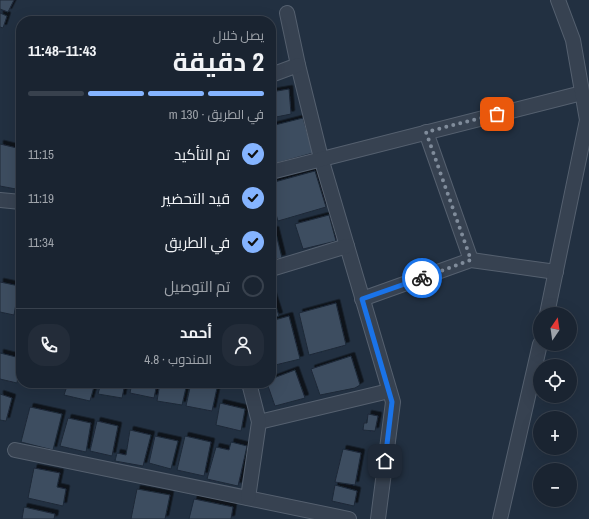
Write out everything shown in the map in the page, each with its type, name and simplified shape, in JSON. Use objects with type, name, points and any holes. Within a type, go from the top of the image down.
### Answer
[{"type":"street","points":[[548,307],[587,120],[573,40],[558,0]]},
{"type":"street","points":[[287,13],[298,65],[322,158],[392,402],[378,519]]},
{"type":"street","points":[[276,72],[298,65]]},
{"type":"street","points":[[276,171],[582,93]]},
{"type":"street","points":[[426,132],[471,260]]},
{"type":"street","points":[[0,200],[16,202]]},
{"type":"street","points":[[276,267],[347,246]]},
{"type":"street","points":[[362,299],[471,260],[556,272]]},
{"type":"street","points":[[500,519],[538,351]]},
{"type":"street","points":[[248,498],[259,422],[250,388]]},
{"type":"street","points":[[259,422],[389,391]]},
{"type":"street","points":[[15,450],[349,519]]},
{"type":"building","points":[[0,0],[14,0],[8,12],[0,9]]},
{"type":"building","points":[[0,13],[7,16],[3,28],[0,27]]},
{"type":"building","points":[[289,89],[291,114],[276,117],[276,91]]},
{"type":"building","points":[[303,118],[313,153],[276,163],[276,125]]},
{"type":"building","points":[[0,144],[16,148],[16,189],[0,186]]},
{"type":"building","points":[[315,171],[326,207],[278,221],[276,214],[276,182]]},
{"type":"building","points":[[329,215],[336,241],[303,249],[295,224]]},
{"type":"building","points":[[276,234],[282,258],[276,259]]},
{"type":"building","points":[[0,282],[16,285],[16,303],[14,315],[0,312]]},
{"type":"building","points":[[336,303],[346,345],[309,355],[299,313]]},
{"type":"building","points":[[276,307],[279,316],[276,317]]},
{"type":"building","points":[[289,316],[300,359],[276,365],[276,320]]},
{"type":"building","points":[[0,353],[16,357],[16,383],[0,379]]},
{"type":"building","points":[[351,356],[360,385],[355,388],[320,395],[311,369]]},
{"type":"building","points":[[295,370],[305,398],[275,406],[269,388],[276,388],[276,377]]},
{"type":"building","points":[[66,388],[94,388],[90,401],[64,395]]},
{"type":"building","points":[[100,388],[124,388],[122,398],[98,394]]},
{"type":"building","points":[[131,388],[156,388],[154,398],[130,393]]},
{"type":"building","points":[[159,388],[186,388],[182,405],[157,401]]},
{"type":"building","points":[[190,388],[217,388],[212,411],[186,406]]},
{"type":"building","points":[[0,394],[12,398],[6,421],[0,420]]},
{"type":"building","points":[[220,403],[245,409],[241,431],[216,425]]},
{"type":"building","points":[[30,407],[62,414],[53,450],[21,442]]},
{"type":"building","points":[[368,414],[378,416],[375,431],[363,430],[364,423],[367,423]]},
{"type":"building","points":[[68,418],[91,423],[86,452],[60,446]]},
{"type":"building","points":[[97,421],[118,426],[112,456],[90,451]]},
{"type":"building","points":[[130,430],[151,435],[143,466],[115,461],[117,453],[126,455]]},
{"type":"building","points":[[155,436],[178,441],[171,469],[149,463]]},
{"type":"building","points":[[185,436],[211,442],[204,476],[177,470]]},
{"type":"building","points":[[231,442],[247,446],[238,486],[207,479],[216,447],[229,450]]},
{"type":"building","points":[[343,449],[361,453],[355,485],[335,482]]},
{"type":"building","points":[[34,468],[60,473],[57,487],[66,489],[63,506],[28,498]]},
{"type":"building","points":[[335,485],[357,491],[354,506],[332,501]]},
{"type":"building","points":[[137,489],[170,495],[165,519],[131,519]]},
{"type":"building","points":[[194,499],[233,507],[231,519],[189,519]]},
{"type":"building","points":[[24,507],[55,514],[54,519],[22,519]]},
{"type":"way so far","points":[[422,278],[471,260],[426,132],[497,114]]},
{"type":"route","points":[[385,461],[392,402],[362,299],[422,278]]}]
